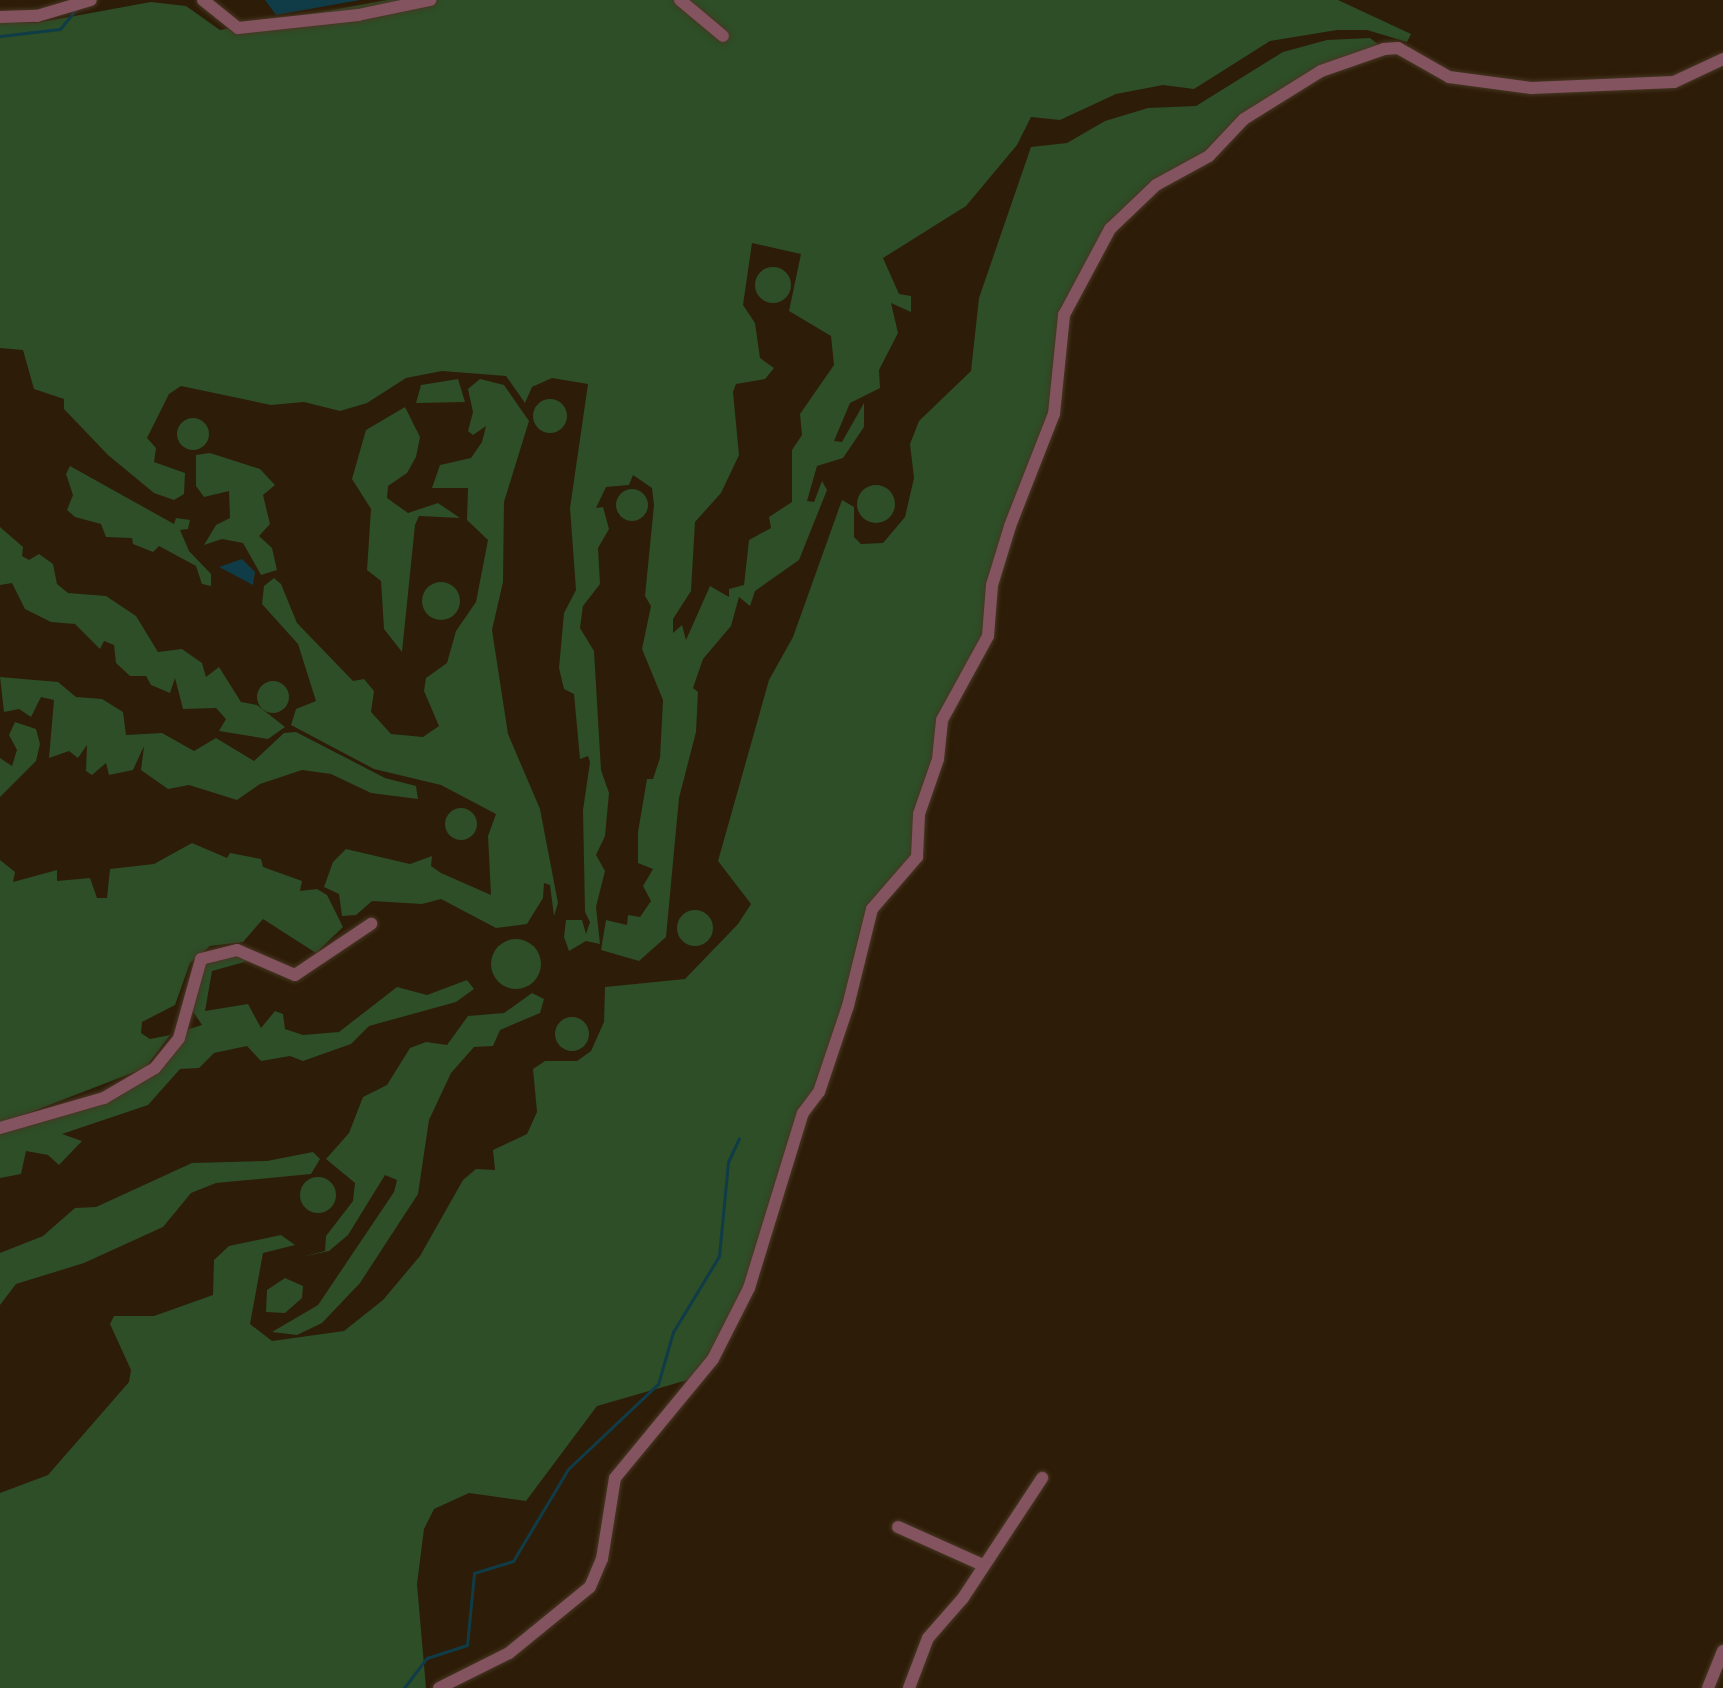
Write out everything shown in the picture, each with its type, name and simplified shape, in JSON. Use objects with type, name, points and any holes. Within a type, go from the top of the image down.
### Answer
[{"type":"street","points":[[50,12],[61,0]]},
{"type":"street","points":[[0,17],[50,12],[91,0]]},
{"type":"street","points":[[203,0],[238,28],[358,15],[430,0]]},
{"type":"street","points":[[680,0],[723,36]]},
{"type":"street","points":[[439,1688],[509,1653],[590,1587],[602,1559],[615,1478],[713,1359],[753,1279],[803,1113],[819,1092],[848,1006],[872,909],[917,857],[919,814],[938,759],[942,720],[988,636],[992,585],[1010,526],[1054,414],[1064,315],[1110,229],[1156,185],[1209,156],[1244,119],[1321,71],[1384,49],[1398,48],[1449,77],[1531,88],[1674,82],[1723,59]]},
{"type":"street","points":[[0,1128],[104,1098],[155,1068],[179,1038],[201,959],[237,950],[295,975],[371,924]]},
{"type":"street","points":[[909,1688],[928,1638],[983,1565],[1042,1478]]},
{"type":"street","points":[[898,1527],[983,1565]]},
{"type":"street","points":[[1708,1688],[1723,1651]]},
{"type":"green space","points":[[388,0],[1338,0],[1411,34],[1407,42],[1367,30],[1337,30],[1270,41],[1194,89],[1163,85],[1116,94],[1060,120],[1031,117],[1017,145],[966,206],[883,258],[899,294],[911,296],[911,312],[891,303],[898,333],[879,370],[880,388],[850,403],[834,441],[842,442],[864,403],[864,427],[843,458],[817,466],[807,501],[814,502],[822,481],[827,490],[799,560],[755,591],[750,606],[739,597],[731,626],[703,659],[693,688],[698,692],[696,732],[679,798],[666,937],[639,961],[601,950],[606,920],[627,925],[628,915],[640,917],[651,901],[643,886],[653,869],[638,863],[638,832],[647,779],[653,779],[660,758],[663,700],[642,649],[651,606],[645,596],[654,505],[652,488],[633,475],[629,485],[606,487],[596,508],[603,507],[609,529],[598,548],[600,584],[583,606],[580,628],[594,651],[601,770],[609,793],[605,836],[596,855],[605,871],[596,907],[600,944],[586,941],[569,951],[564,937],[566,920],[582,920],[586,934],[590,922],[585,912],[583,810],[590,762],[588,756],[580,759],[574,694],[564,689],[559,668],[564,613],[576,590],[570,508],[588,384],[552,378],[532,387],[525,403],[506,376],[442,371],[406,378],[367,403],[340,411],[304,402],[271,405],[181,386],[169,394],[147,438],[156,448],[154,462],[185,473],[184,494],[174,500],[154,493],[108,455],[64,409],[64,399],[34,389],[23,350],[0,348],[0,22],[36,23],[151,2],[186,6],[220,30]],"holes":[[[752,243],[801,254],[789,311],[831,336],[834,365],[800,414],[802,435],[792,450],[792,502],[769,517],[771,528],[749,540],[744,585],[729,589],[729,597],[710,586],[686,640],[682,625],[673,633],[673,619],[691,591],[695,522],[721,493],[739,455],[733,392],[736,384],[765,379],[774,368],[760,358],[755,323],[743,305]]]},
{"type":"green space","points":[[1370,38],[1379,45],[1319,67],[1211,150],[1137,195],[1108,225],[1073,286],[1050,416],[985,631],[939,718],[913,856],[870,902],[845,1002],[746,1285],[710,1357],[691,1379],[597,1406],[526,1501],[469,1493],[434,1509],[424,1529],[417,1584],[426,1688],[0,1688],[0,1493],[48,1475],[129,1382],[131,1370],[110,1324],[114,1316],[154,1316],[213,1295],[214,1260],[229,1246],[281,1235],[295,1245],[263,1253],[250,1324],[272,1341],[344,1331],[383,1300],[420,1256],[463,1180],[476,1169],[495,1170],[493,1150],[527,1134],[537,1112],[533,1069],[545,1061],[577,1061],[591,1051],[604,1022],[605,987],[685,979],[738,924],[751,904],[718,861],[769,680],[793,637],[842,500],[854,507],[854,537],[861,544],[883,543],[905,517],[914,478],[910,444],[919,421],[971,371],[979,298],[1031,147],[1067,143],[1105,121],[1148,108],[1196,106],[1283,52],[1327,40]]},
{"type":"green space","points":[[773,267],[786,272],[791,285],[786,298],[773,303],[760,298],[755,285],[760,272]]},
{"type":"green space","points":[[458,379],[465,402],[416,403],[421,385]]},
{"type":"green space","points":[[480,379],[504,385],[529,421],[504,502],[503,582],[492,630],[508,734],[540,809],[558,903],[554,916],[550,885],[544,883],[543,898],[527,924],[496,928],[441,899],[422,904],[372,901],[356,915],[342,916],[339,894],[324,887],[333,862],[346,849],[410,864],[432,856],[431,866],[441,873],[491,895],[488,836],[496,814],[441,785],[374,769],[291,725],[296,709],[316,701],[298,644],[262,604],[264,586],[274,578],[281,584],[297,623],[353,681],[364,679],[374,691],[371,712],[391,734],[423,737],[439,726],[424,691],[426,678],[447,663],[456,631],[476,602],[488,540],[467,520],[468,488],[432,488],[440,465],[471,458],[482,442],[486,426],[473,435],[468,431],[473,412],[468,389]]},
{"type":"green space","points":[[550,399],[562,404],[567,416],[562,428],[550,433],[538,428],[533,416],[538,404]]},
{"type":"green space","points":[[405,407],[420,437],[416,457],[407,473],[388,486],[387,498],[408,513],[438,503],[460,518],[419,516],[415,525],[402,652],[384,629],[381,581],[367,570],[371,509],[352,479],[366,430]]},
{"type":"green space","points":[[193,418],[205,422],[209,434],[205,446],[193,450],[181,446],[177,434],[181,422]]},
{"type":"green space","points":[[210,453],[260,469],[275,485],[263,495],[270,524],[259,536],[272,548],[277,570],[261,575],[243,543],[222,539],[204,545],[216,525],[230,518],[229,491],[204,497],[196,486],[196,455]]},
{"type":"green space","points":[[70,466],[174,524],[176,518],[190,520],[188,529],[180,530],[189,551],[211,574],[211,586],[202,584],[196,566],[159,546],[153,552],[133,544],[132,538],[106,537],[101,524],[75,517],[67,510],[73,495],[66,474]]},
{"type":"green space","points":[[876,485],[889,491],[895,504],[889,517],[876,523],[863,517],[857,504],[863,491]]},
{"type":"green space","points":[[632,489],[643,494],[648,505],[643,516],[632,521],[621,516],[616,505],[621,494]]},
{"type":"green space","points":[[0,527],[23,547],[22,556],[29,560],[39,554],[53,564],[57,584],[68,593],[106,596],[136,616],[158,652],[182,649],[202,663],[206,677],[219,667],[241,702],[257,705],[285,727],[268,739],[219,731],[226,719],[216,708],[183,709],[175,678],[170,693],[151,685],[146,676],[130,676],[116,663],[114,645],[104,641],[100,649],[75,624],[51,622],[25,609],[12,583],[0,585]]},
{"type":"green space","points":[[441,582],[454,588],[460,601],[454,614],[441,620],[428,614],[422,601],[428,588]]},
{"type":"green space","points":[[0,677],[58,682],[76,697],[102,699],[123,712],[126,735],[162,733],[194,751],[216,738],[254,761],[284,733],[296,732],[385,778],[416,786],[418,799],[371,793],[331,774],[302,770],[260,784],[237,800],[189,785],[168,789],[141,770],[144,746],[133,770],[109,775],[106,763],[92,775],[86,771],[87,745],[78,758],[69,751],[49,758],[54,700],[41,697],[31,717],[19,709],[4,712]]},
{"type":"green space","points":[[273,681],[284,686],[289,697],[284,708],[273,713],[262,708],[257,697],[262,686]]},
{"type":"green space","points":[[15,722],[36,729],[40,744],[36,761],[0,797],[0,758],[12,766],[17,750],[9,735]]},
{"type":"green space","points":[[461,808],[473,812],[477,824],[473,836],[461,840],[449,836],[445,824],[449,812]]},
{"type":"green space","points":[[192,843],[227,858],[230,853],[261,859],[263,867],[302,881],[300,891],[317,889],[327,895],[343,927],[316,953],[263,919],[243,942],[210,946],[190,963],[175,1005],[142,1022],[141,1033],[150,1039],[170,1035],[145,1068],[0,1124],[0,860],[15,872],[13,882],[57,870],[57,881],[90,878],[97,898],[107,898],[110,869],[154,864]]},
{"type":"green space","points":[[695,910],[707,916],[713,928],[707,940],[695,946],[683,940],[677,928],[683,916]]},
{"type":"green space","points":[[516,939],[533,947],[541,964],[533,981],[516,989],[499,981],[491,964],[499,947]]},
{"type":"green space","points":[[233,956],[248,961],[212,971],[205,1011],[248,1004],[261,1028],[275,1011],[283,1014],[285,1029],[303,1035],[339,1032],[397,987],[427,995],[467,980],[474,989],[456,1002],[369,1026],[351,1044],[303,1061],[290,1056],[261,1061],[247,1046],[214,1053],[199,1068],[180,1069],[148,1105],[62,1134],[82,1141],[59,1165],[48,1155],[26,1151],[21,1174],[0,1178],[0,1133],[106,1100],[157,1069],[189,1029],[202,1025],[190,1007],[202,966]]},
{"type":"green space","points":[[532,993],[544,999],[540,1013],[500,1030],[493,1046],[474,1047],[451,1073],[429,1120],[418,1194],[360,1283],[322,1323],[297,1335],[272,1332],[318,1305],[394,1192],[397,1180],[385,1175],[348,1235],[329,1251],[301,1257],[325,1251],[326,1236],[353,1201],[355,1183],[326,1159],[349,1133],[363,1097],[387,1085],[410,1048],[426,1042],[447,1045],[468,1016],[504,1013]]},
{"type":"green space","points":[[572,1017],[584,1022],[589,1034],[584,1046],[572,1051],[560,1046],[555,1034],[560,1022]]},
{"type":"green space","points":[[313,1152],[320,1159],[311,1174],[216,1183],[191,1193],[163,1227],[84,1263],[16,1284],[0,1305],[0,1253],[43,1236],[75,1208],[96,1207],[192,1163],[267,1161]]},
{"type":"green space","points":[[318,1177],[331,1182],[336,1195],[331,1208],[318,1213],[305,1208],[300,1195],[305,1182]]},
{"type":"green space","points":[[285,1278],[303,1286],[302,1298],[285,1313],[266,1312],[267,1290]]},
{"type":"water","points":[[265,0],[360,0],[276,15]]},
{"type":"water","points":[[242,559],[255,572],[253,585],[219,567]]},
{"type":"waterway","points":[[0,36],[60,29],[77,8]]},
{"type":"waterway","points":[[404,1688],[427,1658],[467,1645],[474,1573],[513,1561],[568,1469],[658,1384],[673,1332],[719,1256],[728,1162],[739,1138]]}]
